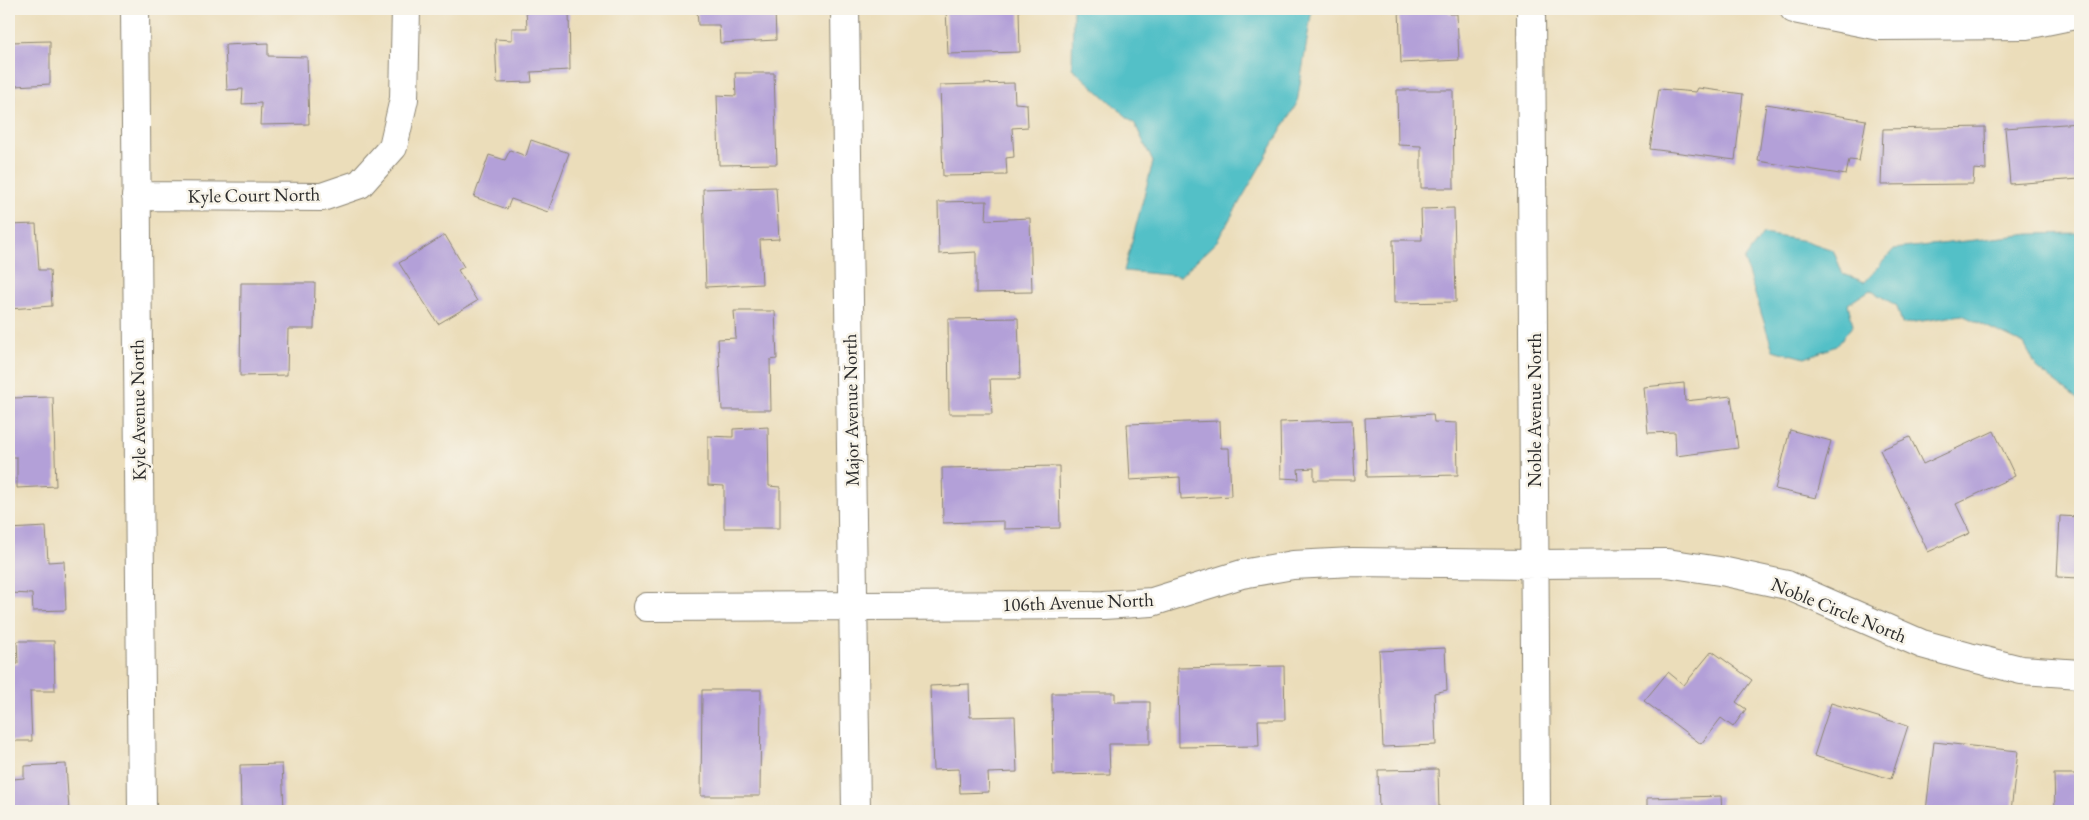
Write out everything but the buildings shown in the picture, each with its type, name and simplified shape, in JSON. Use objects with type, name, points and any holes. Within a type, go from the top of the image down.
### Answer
[{"type":"street","name":"Kyle Avenue North","points":[[135,9],[142,811]]},
{"type":"street","name":"Kyle Court North","points":[[136,196],[322,197],[360,184],[393,147],[404,99],[406,9]]},
{"type":"street","name":"Major Avenue North","points":[[845,9],[856,811]]},
{"type":"street","name":"Noble Avenue North","points":[[1531,9],[1536,811]]},
{"type":"street","points":[[1794,9],[1880,26],[2026,25],[2080,14]]},
{"type":"street","name":"106th Avenue North","points":[[647,607],[1103,605],[1152,602],[1242,574],[1293,565],[1353,562],[1535,564]]},
{"type":"street","name":"Noble Circle North","points":[[1535,564],[1667,563],[1726,572],[1787,585],[1922,644],[2021,670],[2080,674]]},
{"type":"water","points":[[1073,9],[1312,9],[1297,103],[1217,241],[1180,276],[1124,271],[1153,162],[1135,124],[1072,68]]},
{"type":"water","points":[[2080,233],[2080,401],[2038,369],[2024,344],[1962,315],[1902,324],[1897,306],[1870,290],[1848,304],[1853,325],[1836,346],[1805,358],[1773,350],[1744,260],[1763,234],[1806,241],[1833,250],[1843,274],[1865,282],[1894,249],[2030,234]]}]
